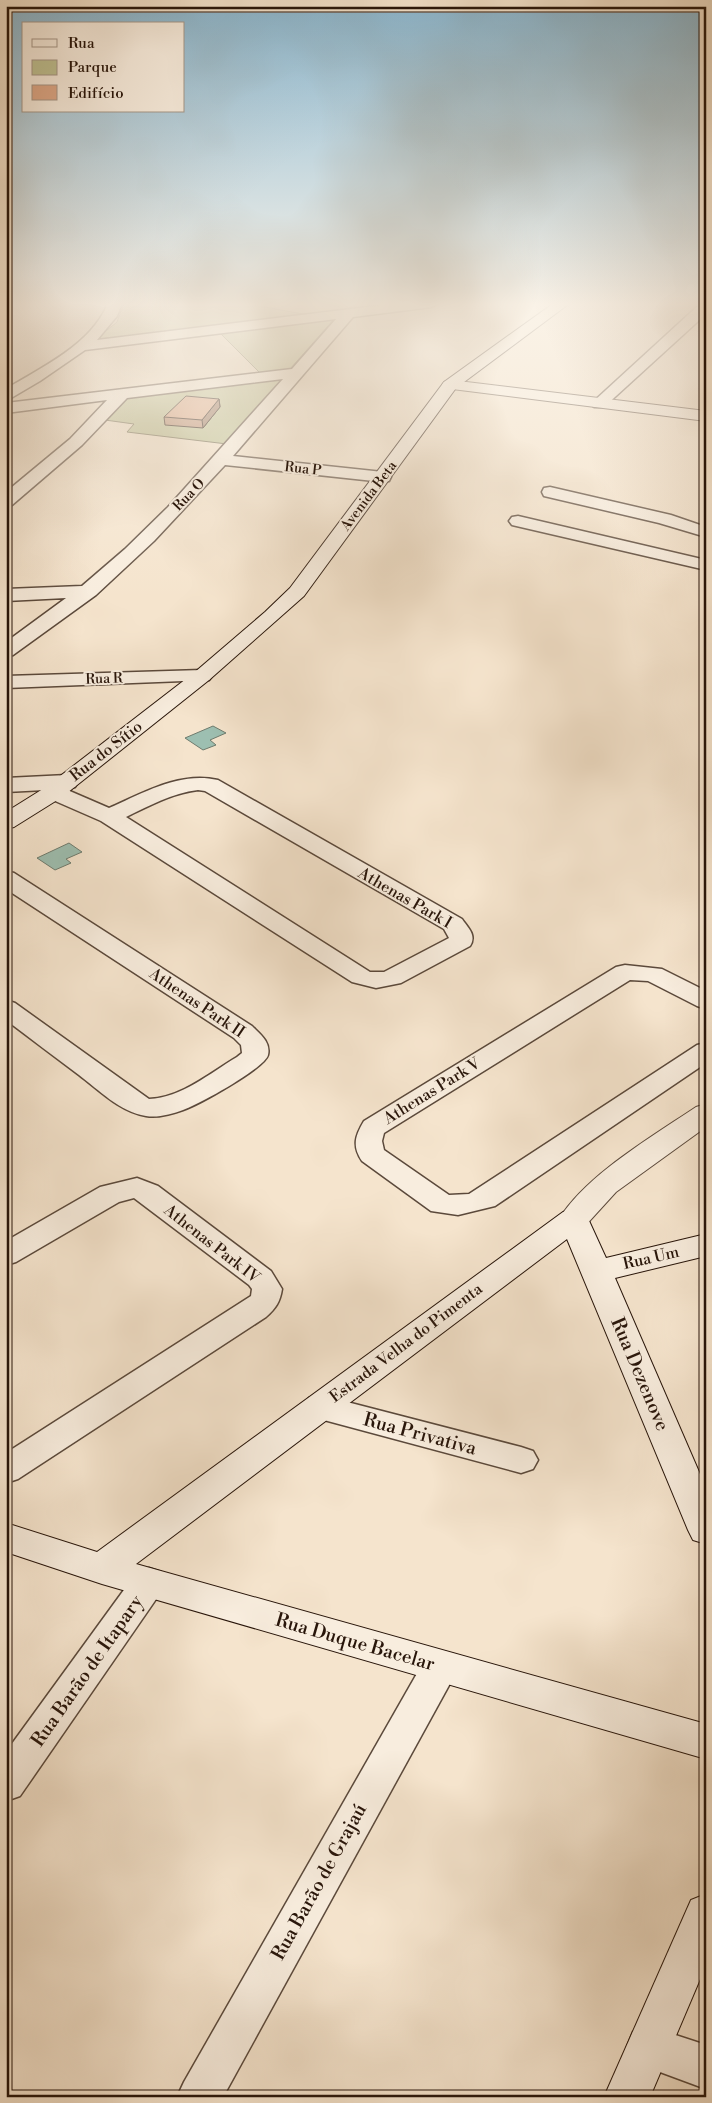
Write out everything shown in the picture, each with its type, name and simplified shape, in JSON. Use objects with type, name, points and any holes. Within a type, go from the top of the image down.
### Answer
[{"type":"main road","name":"Avenida Beta","points":[[202,676],[297,592],[438,401]]},
{"type":"main road","points":[[577,401],[706,416]]},
{"type":"main road","name":"Rua do Sítio","points":[[6,822],[61,787],[202,676]]},
{"type":"main road","name":"Estrada Velha do Pimenta","points":[[102,1569],[574,1219],[605,1185],[706,1113]]},
{"type":"main road","name":"Rua Dezenove","points":[[574,1219],[706,1530]]},
{"type":"main road","name":"Rua Um","points":[[596,1272],[706,1245]]},
{"type":"main road","name":"Rua Duque Bacelar","points":[[6,1536],[102,1569],[706,1742]]},
{"type":"main road","points":[[628,2097],[706,1914]]},
{"type":"street","points":[[6,408],[60,401]]},
{"type":"street","points":[[6,501],[76,442],[115,401]]},
{"type":"street","name":"Rua O","points":[[6,651],[89,591],[148,538],[222,460],[271,401]]},
{"type":"street","points":[[599,404],[602,401]]},
{"type":"street","name":"Rua P","points":[[222,460],[383,477]]},
{"type":"street","points":[[550,492],[665,519],[706,532]]},
{"type":"street","points":[[518,521],[706,565]]},
{"type":"street","points":[[667,538],[706,547]]},
{"type":"street","points":[[6,595],[89,591]]},
{"type":"street","name":"Rua R","points":[[6,682],[202,676]]},
{"type":"street","name":"Athenas Park I","points":[[61,787],[362,977],[380,981],[392,978],[461,941],[461,936],[453,924],[210,785],[201,783],[183,785],[109,816]]},
{"type":"street","points":[[6,785],[61,787]]},
{"type":"street","name":"Athenas Park II","points":[[6,878],[243,1032],[254,1043],[255,1055],[182,1101],[163,1108],[147,1108],[134,1103],[6,1008]]},
{"type":"street","name":"Athenas Park V","points":[[706,1001],[653,974],[625,972],[374,1127],[368,1136],[368,1146],[372,1155],[441,1204],[469,1205],[485,1199],[706,1051]]},
{"type":"street","name":"Athenas Park IV","points":[[6,1256],[110,1194],[137,1188],[148,1193],[260,1278],[267,1290],[265,1301],[255,1309],[6,1470]]},
{"type":"street","name":"Rua Privativa","points":[[320,1407],[521,1460]]},
{"type":"street","name":"Rua Barão de Itapary","points":[[6,1784],[149,1582]]},
{"type":"street","name":"Rua Barão de Grajaú","points":[[199,2097],[440,1666]]},
{"type":"street","points":[[648,2047],[706,2067]]},
{"type":"green space","points":[[124,401],[263,401],[227,444],[127,432],[134,424],[105,420]]},
{"type":"shaded area","points":[[213,726],[226,733],[210,740],[216,745],[203,750],[185,738]]},
{"type":"shaded area","points":[[69,843],[82,852],[66,859],[71,863],[55,870],[37,858]]},
{"type":"building","points":[[181,401],[217,401],[202,420],[164,417]]}]
